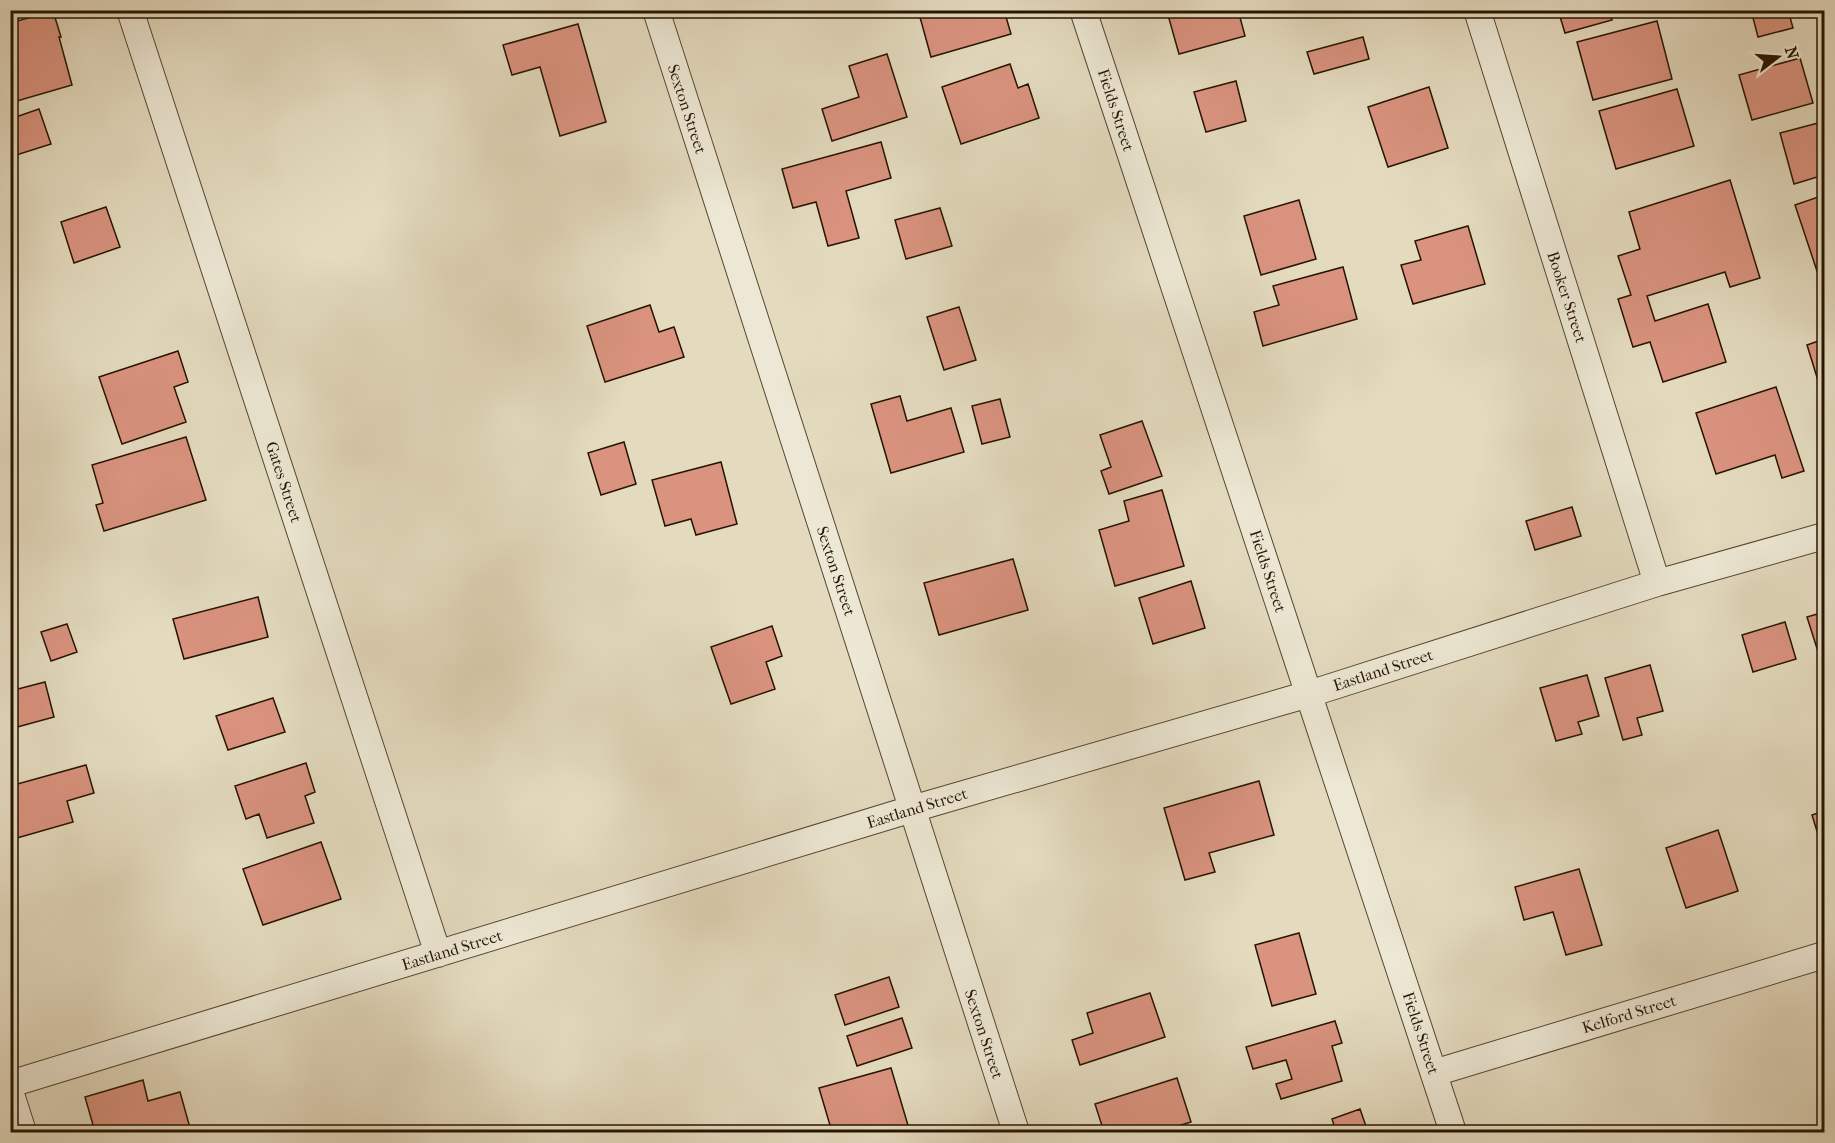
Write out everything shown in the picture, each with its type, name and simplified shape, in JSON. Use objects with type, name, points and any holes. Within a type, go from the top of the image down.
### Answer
[{"type":"street","name":"Gates Street","points":[[130,10],[438,954]]},
{"type":"street","name":"Sexton Street","points":[[656,10],[1016,1132]]},
{"type":"street","name":"Fields Street","points":[[1083,10],[1453,1132]]},
{"type":"street","name":"Booker Street","points":[[1477,10],[1658,583]]},
{"type":"street","name":"Eastland Street","points":[[10,1084],[912,809],[1309,694],[1658,583],[1824,536]]},
{"type":"street","name":"Kelford Street","points":[[1434,1073],[1824,955]]},
{"type":"street","points":[[10,1091],[23,1132]]},
{"type":"building","points":[[918,10],[1004,10],[1011,34],[931,57]]},
{"type":"building","points":[[1183,10],[1238,10],[1245,36],[1179,54],[1168,15]]},
{"type":"building","points":[[1558,10],[1610,10],[1612,20],[1565,33]]},
{"type":"building","points":[[1751,10],[1788,10],[1793,28],[1758,37]]},
{"type":"building","points":[[53,11],[72,85],[10,103],[10,74],[14,73],[10,60],[10,23]]},
{"type":"building","points":[[1657,21],[1672,79],[1593,100],[1577,42]]},
{"type":"building","points":[[578,24],[606,122],[560,136],[540,67],[512,75],[503,45]]},
{"type":"building","points":[[1363,37],[1369,59],[1314,74],[1307,52]]},
{"type":"building","points":[[887,54],[907,117],[832,141],[822,109],[859,97],[849,66]]},
{"type":"building","points":[[1800,58],[1813,103],[1752,120],[1739,75]]},
{"type":"building","points":[[1010,64],[1018,88],[1028,84],[1039,118],[961,144],[942,87]]},
{"type":"building","points":[[1236,81],[1246,121],[1206,132],[1194,92]]},
{"type":"building","points":[[1429,87],[1448,148],[1388,167],[1368,107]]},
{"type":"building","points":[[1677,89],[1694,146],[1616,169],[1599,111]]},
{"type":"building","points":[[39,109],[51,144],[10,157],[10,119]]},
{"type":"building","points":[[1822,122],[1824,175],[1794,184],[1780,133]]},
{"type":"building","points":[[881,142],[891,178],[846,191],[859,238],[828,246],[816,202],[793,208],[782,169]]},
{"type":"building","points":[[1730,180],[1760,278],[1730,287],[1725,272],[1647,296],[1655,321],[1708,304],[1726,362],[1663,382],[1650,342],[1633,347],[1618,299],[1631,295],[1618,256],[1640,249],[1629,212]]},
{"type":"building","points":[[1824,195],[1824,279],[1820,280],[1795,205]]},
{"type":"building","points":[[1299,200],[1316,259],[1261,275],[1244,216]]},
{"type":"building","points":[[106,207],[120,247],[74,263],[61,222]]},
{"type":"building","points":[[940,208],[952,246],[906,259],[895,220]]},
{"type":"building","points":[[1468,226],[1485,284],[1413,304],[1401,265],[1421,260],[1415,241]]},
{"type":"building","points":[[1343,267],[1357,319],[1263,346],[1254,312],[1279,305],[1273,286]]},
{"type":"building","points":[[650,305],[659,332],[674,327],[684,357],[605,382],[587,326]]},
{"type":"building","points":[[959,307],[976,360],[944,370],[927,317]]},
{"type":"building","points":[[1824,339],[1824,400],[1807,345]]},
{"type":"building","points":[[178,351],[188,382],[174,387],[186,422],[122,444],[99,377]]},
{"type":"building","points":[[1776,387],[1804,471],[1782,478],[1775,455],[1716,474],[1696,413]]},
{"type":"building","points":[[900,396],[907,421],[951,408],[964,452],[891,473],[871,404]]},
{"type":"building","points":[[1000,399],[1010,437],[982,444],[972,406]]},
{"type":"building","points":[[1142,421],[1162,476],[1109,494],[1101,471],[1111,467],[1100,435]]},
{"type":"building","points":[[186,437],[206,500],[104,531],[96,505],[103,503],[92,465]]},
{"type":"building","points":[[624,442],[636,484],[601,495],[588,453]]},
{"type":"building","points":[[721,462],[737,524],[696,535],[691,519],[665,526],[652,480]]},
{"type":"building","points":[[1162,490],[1184,566],[1115,586],[1099,530],[1129,521],[1124,501]]},
{"type":"building","points":[[1572,507],[1581,536],[1535,550],[1526,521]]},
{"type":"building","points":[[1013,559],[1028,610],[939,635],[924,583]]},
{"type":"building","points":[[1191,581],[1205,628],[1153,644],[1139,598]]},
{"type":"building","points":[[258,597],[268,637],[184,659],[173,619]]},
{"type":"building","points":[[1824,612],[1824,660],[1821,661],[1807,617]]},
{"type":"building","points":[[1785,622],[1796,659],[1753,672],[1742,635]]},
{"type":"building","points":[[67,624],[77,652],[51,661],[41,632]]},
{"type":"building","points":[[772,626],[782,656],[766,662],[775,689],[731,704],[711,647]]},
{"type":"building","points":[[1650,665],[1663,711],[1637,718],[1642,735],[1623,740],[1605,678]]},
{"type":"building","points":[[1587,675],[1599,716],[1578,722],[1582,734],[1556,741],[1540,688]]},
{"type":"building","points":[[45,682],[54,717],[10,729],[10,691]]},
{"type":"building","points":[[273,698],[285,732],[228,750],[216,716]]},
{"type":"building","points":[[306,763],[315,792],[305,796],[314,823],[267,838],[259,814],[246,819],[235,786]]},
{"type":"building","points":[[86,765],[94,793],[67,801],[73,822],[10,840],[10,786]]},
{"type":"building","points":[[1259,781],[1274,835],[1209,853],[1215,872],[1185,880],[1164,808]]},
{"type":"building","points":[[1824,811],[1824,854],[1812,815]]},
{"type":"building","points":[[1718,830],[1738,891],[1686,908],[1666,848]]},
{"type":"building","points":[[321,842],[341,899],[263,925],[243,869]]},
{"type":"building","points":[[1579,869],[1602,945],[1566,955],[1553,912],[1524,920],[1515,887]]},
{"type":"building","points":[[1299,933],[1316,994],[1272,1006],[1255,945]]},
{"type":"building","points":[[889,977],[899,1007],[845,1025],[835,995]]},
{"type":"building","points":[[1150,993],[1165,1037],[1080,1065],[1072,1040],[1093,1033],[1087,1013]]},
{"type":"building","points":[[902,1018],[912,1048],[857,1066],[847,1036]]},
{"type":"building","points":[[1335,1021],[1342,1043],[1332,1046],[1342,1081],[1281,1099],[1276,1084],[1292,1079],[1286,1060],[1253,1069],[1246,1047]]},
{"type":"building","points":[[891,1068],[910,1132],[832,1132],[819,1088]]},
{"type":"building","points":[[1177,1078],[1191,1122],[1158,1132],[1104,1132],[1095,1104]]},
{"type":"building","points":[[143,1080],[148,1101],[180,1092],[190,1128],[173,1132],[95,1132],[85,1097]]},
{"type":"building","points":[[1360,1109],[1368,1132],[1336,1132],[1332,1119]]}]
